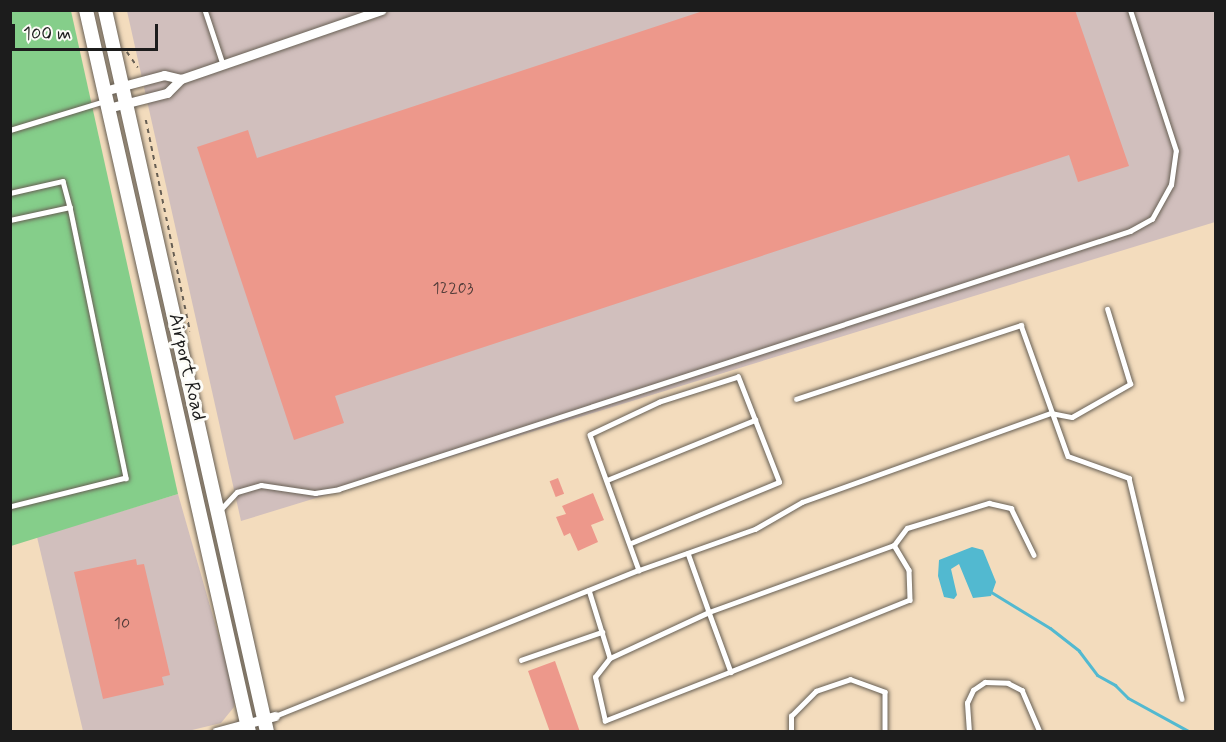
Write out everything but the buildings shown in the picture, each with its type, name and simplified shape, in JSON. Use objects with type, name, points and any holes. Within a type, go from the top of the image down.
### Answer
[{"type":"main road","name":"Airport Road","points":[[86,10],[106,100],[260,724]]},
{"type":"main road","name":"Airport Road","points":[[105,10],[217,514],[260,724]]},
{"type":"street","points":[[106,100],[126,104],[167,93],[181,79],[381,10]]},
{"type":"street","points":[[106,100],[122,87],[164,75],[181,79]]},
{"type":"street","points":[[216,732],[260,724]]},
{"type":"lane","points":[[205,10],[223,64]]},
{"type":"lane","points":[[217,514],[237,492],[261,485],[315,492],[339,489],[1119,234],[1152,219],[1171,185],[1176,151],[1130,10]]},
{"type":"lane","points":[[10,130],[106,100]]},
{"type":"lane","points":[[10,193],[63,181],[126,478],[10,507]]},
{"type":"lane","points":[[10,220],[70,207]]},
{"type":"lane","points":[[260,724],[639,570],[755,529],[802,502],[1051,413],[1072,417],[1130,384],[1107,309]]},
{"type":"lane","points":[[796,399],[1021,326],[1068,456],[1129,478],[1182,699]]},
{"type":"lane","points":[[631,543],[779,482],[738,377],[660,402],[590,435],[639,570]]},
{"type":"lane","points":[[607,480],[755,420]]},
{"type":"lane","points":[[894,545],[909,570],[910,600],[605,721],[595,677],[610,658],[709,612],[894,545],[907,528],[989,503],[1011,508],[1034,555]]},
{"type":"lane","points":[[688,553],[730,672]]},
{"type":"lane","points":[[589,590],[610,658]]},
{"type":"lane","points":[[521,660],[602,632]]},
{"type":"lane","points":[[791,732],[791,716],[816,691],[850,679],[885,692],[885,732]]},
{"type":"lane","points":[[969,732],[967,703],[973,690],[985,682],[1008,683],[1022,690],[1040,732]]},
{"type":"shaded area","points":[[127,11],[1215,11],[1215,222],[241,521]]},
{"type":"shaded area","points":[[178,494],[236,697],[234,707],[221,723],[188,731],[83,731],[37,537]]},
{"type":"green space","points":[[11,11],[71,11],[178,494],[11,546]]},
{"type":"water","points":[[972,547],[983,550],[996,582],[991,596],[973,598],[959,564],[951,569],[957,595],[954,599],[944,597],[938,576],[939,560]]},
{"type":"waterway","points":[[991,592],[1050,628],[1079,651],[1097,675],[1115,685],[1128,698],[1190,732]]}]
